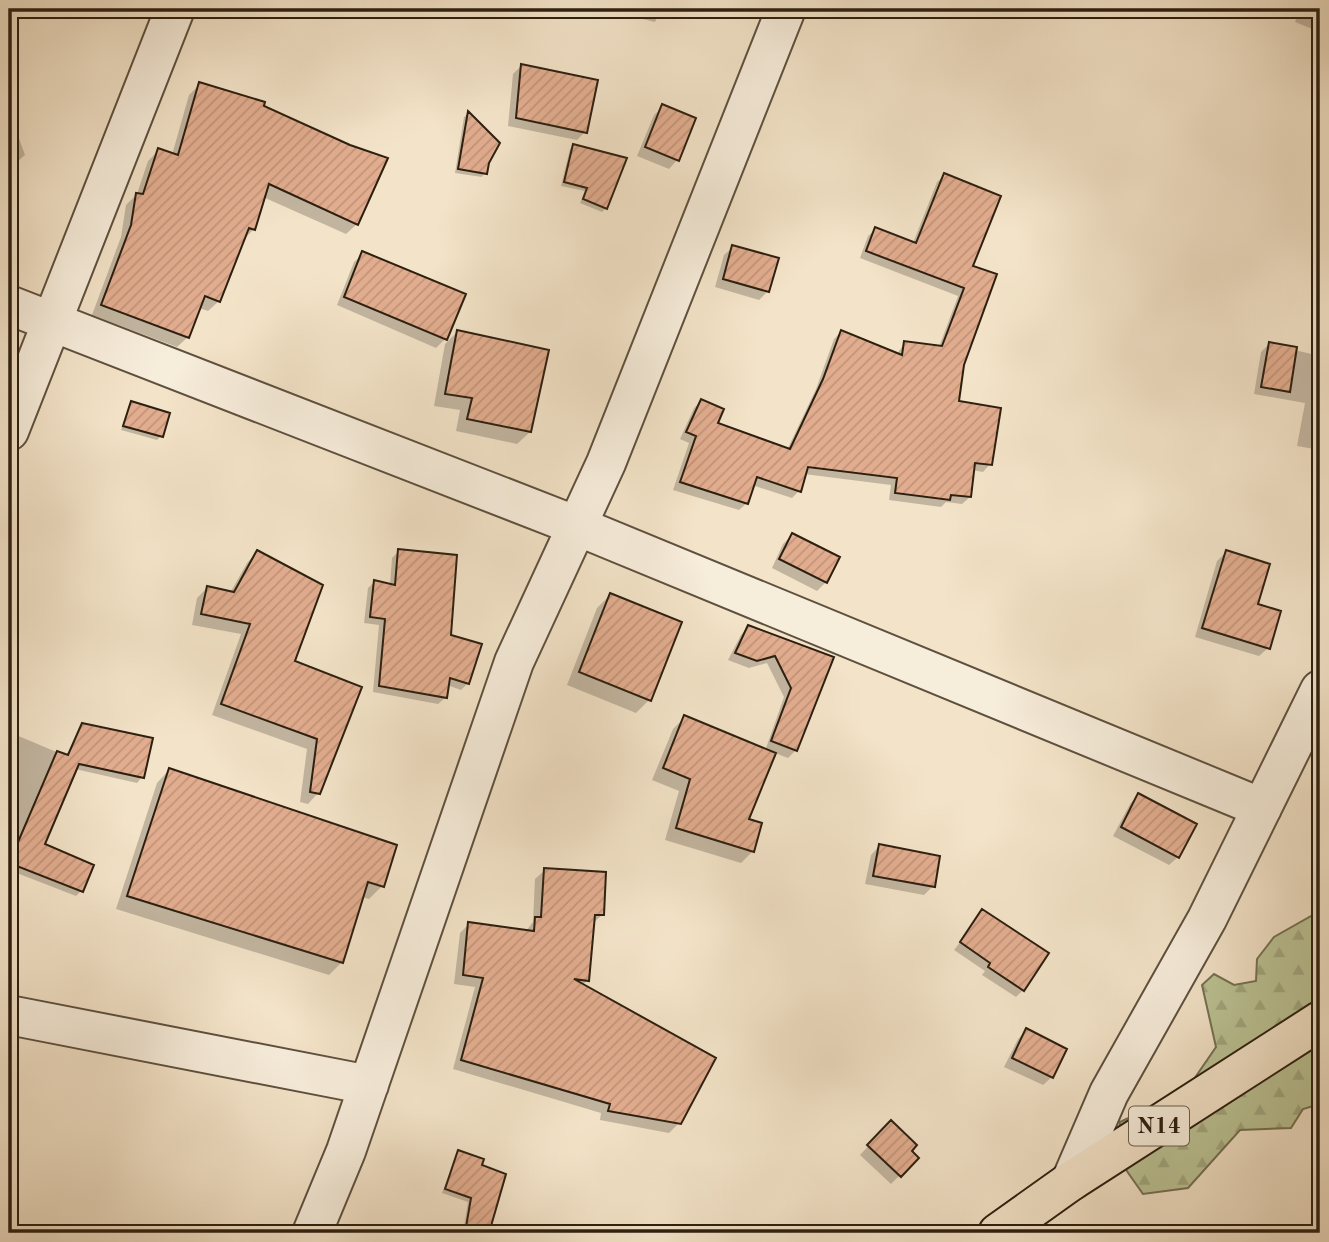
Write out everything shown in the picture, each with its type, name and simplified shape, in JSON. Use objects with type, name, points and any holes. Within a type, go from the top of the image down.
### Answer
[{"type":"highway","name":"N14","points":[[999,1233],[1071,1181],[1320,1021]]},
{"type":"street","points":[[9,430],[175,9]]},
{"type":"street","points":[[312,1233],[369,1085],[514,662],[606,463],[786,9]]},
{"type":"street","points":[[9,305],[577,526],[1262,808]]},
{"type":"street","points":[[1071,1181],[1109,1093],[1206,919],[1320,690]]},
{"type":"street","points":[[9,1015],[369,1085]]},
{"type":"green space","points":[[1320,911],[1320,1104],[1303,1109],[1291,1128],[1240,1130],[1188,1188],[1143,1194],[1117,1157],[1120,1122],[1150,1108],[1194,1079],[1216,1047],[1202,985],[1214,974],[1234,985],[1256,981],[1257,959],[1274,937]]},
{"type":"building","points":[[521,64],[598,80],[587,133],[516,118]]},
{"type":"building","points":[[199,82],[265,102],[264,106],[350,145],[388,158],[358,225],[269,184],[255,230],[249,228],[220,302],[205,296],[189,338],[101,305],[131,225],[136,193],[143,194],[158,148],[178,155]]},
{"type":"building","points":[[662,104],[696,118],[679,161],[645,147]]},
{"type":"building","points":[[468,111],[500,143],[489,163],[487,174],[458,169]]},
{"type":"building","points":[[573,144],[627,158],[607,209],[583,199],[587,188],[564,182]]},
{"type":"building","points":[[944,173],[1001,196],[973,266],[997,274],[964,365],[959,401],[1001,408],[992,465],[975,463],[971,497],[951,495],[950,500],[895,493],[897,478],[808,467],[801,492],[757,477],[748,504],[680,482],[696,436],[686,432],[701,399],[724,409],[718,423],[790,449],[823,379],[841,330],[902,355],[904,341],[942,346],[964,288],[866,251],[875,227],[916,243]]},
{"type":"building","points":[[732,245],[779,258],[769,292],[723,279]]},
{"type":"building","points":[[362,251],[466,294],[447,340],[344,297]]},
{"type":"building","points":[[457,330],[549,350],[531,432],[467,419],[472,398],[445,394]]},
{"type":"building","points":[[1269,342],[1297,347],[1290,392],[1261,387]]},
{"type":"building","points":[[131,401],[170,413],[163,437],[123,426]]},
{"type":"building","points":[[792,533],[840,557],[827,583],[779,559]]},
{"type":"building","points":[[398,549],[457,555],[451,635],[482,644],[469,684],[450,678],[447,698],[379,686],[385,619],[370,617],[374,580],[395,585]]},
{"type":"building","points":[[257,550],[323,585],[295,661],[362,687],[320,794],[310,792],[317,739],[221,704],[250,624],[201,614],[207,586],[234,592]]},
{"type":"building","points":[[1226,550],[1270,564],[1258,604],[1281,611],[1270,649],[1202,628]]},
{"type":"building","points":[[610,593],[682,622],[651,701],[579,672]]},
{"type":"building","points":[[748,625],[834,657],[797,751],[771,741],[791,688],[775,656],[757,661],[735,653]]},
{"type":"building","points":[[684,715],[776,753],[749,819],[762,823],[754,852],[676,828],[690,779],[663,768]]},
{"type":"building","points":[[82,723],[153,738],[144,778],[79,764],[45,844],[94,865],[83,892],[9,863],[57,751],[68,755]]},
{"type":"building","points":[[169,768],[397,845],[384,887],[368,882],[343,963],[127,896]]},
{"type":"building","points":[[1138,793],[1197,824],[1179,858],[1121,827]]},
{"type":"building","points":[[879,844],[940,856],[935,887],[873,876]]},
{"type":"building","points":[[544,868],[606,872],[604,915],[595,915],[589,981],[574,979],[716,1058],[681,1124],[608,1111],[610,1104],[461,1060],[483,978],[463,975],[468,922],[534,931],[535,917],[541,917]]},
{"type":"building","points":[[982,909],[1049,953],[1024,991],[988,967],[990,963],[960,942]]},
{"type":"building","points":[[1026,1028],[1067,1049],[1053,1078],[1012,1058]]},
{"type":"building","points":[[891,1120],[917,1145],[912,1151],[919,1158],[901,1177],[867,1145]]},
{"type":"building","points":[[458,1150],[484,1159],[482,1165],[506,1174],[489,1233],[465,1233],[471,1198],[445,1189]]}]
